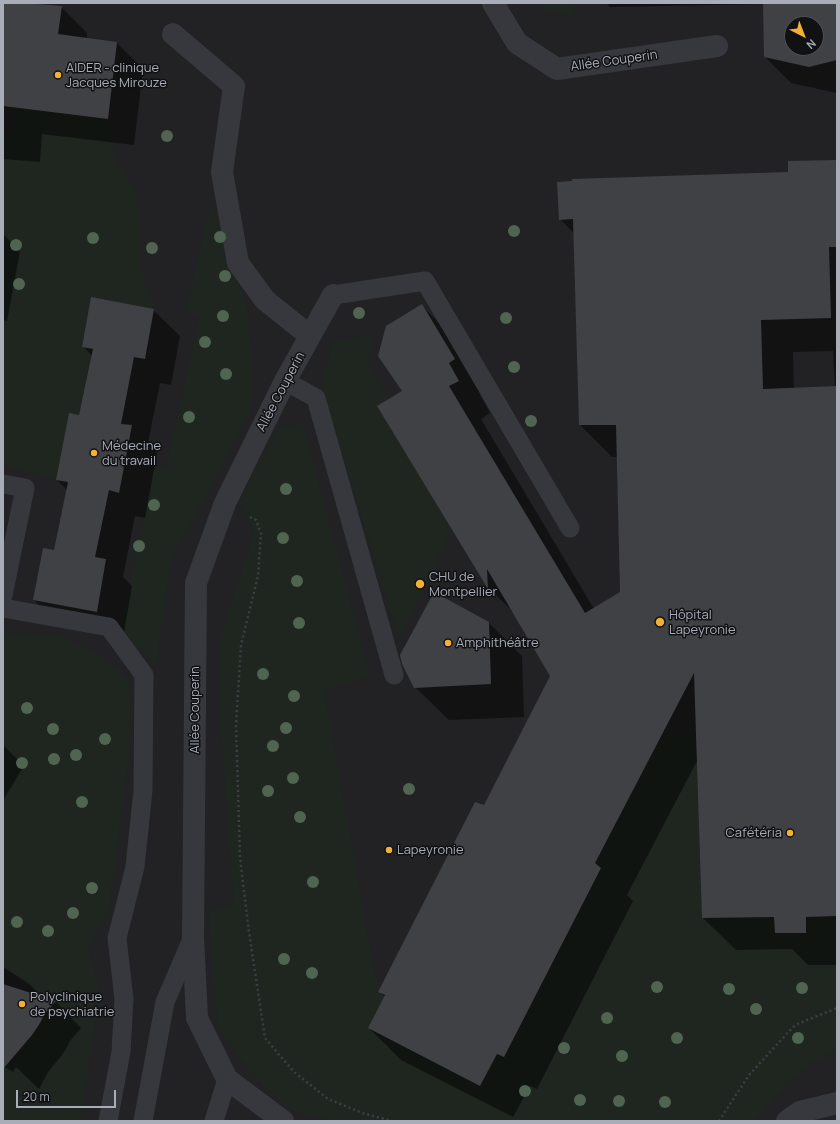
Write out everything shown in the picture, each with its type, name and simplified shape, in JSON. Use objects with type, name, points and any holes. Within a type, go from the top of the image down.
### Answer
[{"type":"street","name":"Allée Couperin","points":[[493,3],[517,43],[557,69],[717,46]]},
{"type":"street","points":[[173,34],[234,86],[222,172],[238,263],[266,300],[310,336]]},
{"type":"street","name":"Allée Couperin","points":[[283,1121],[227,1079],[197,1018],[193,937],[196,583],[225,503],[285,381],[333,295]]},
{"type":"street","points":[[787,1121],[800,1112],[837,1103]]},
{"type":"lane","points":[[333,295],[425,281],[570,528]]},
{"type":"lane","points":[[285,381],[316,398],[394,675]]},
{"type":"lane","points":[[3,484],[25,488],[3,595]]},
{"type":"lane","points":[[3,608],[109,627],[144,675],[142,790],[135,867],[117,938],[124,999],[121,1052],[108,1121]]},
{"type":"lane","points":[[142,1121],[165,1002],[193,937]]},
{"type":"lane","points":[[214,1121],[227,1079]]},
{"type":"path","points":[[225,503],[256,520],[261,534],[258,576],[240,645],[236,725],[240,858],[249,932],[266,1038],[294,1072],[328,1099],[365,1114],[392,1121]]},
{"type":"path","points":[[719,1121],[749,1075],[795,1025],[837,1008]]},
{"type":"shaded area","name":"CHU de Montpellier","points":[[3,3],[837,3],[837,1121],[3,1121]]},
{"type":"shaded area","points":[[533,3],[573,3],[574,16],[547,11]]},
{"type":"shaded area","points":[[16,108],[108,119],[114,155],[136,195],[141,233],[139,264],[154,309],[91,297],[82,346],[93,349],[79,415],[69,414],[56,480],[3,465],[3,135],[14,136]]},
{"type":"shaded area","points":[[212,199],[228,261],[246,300],[252,359],[250,413],[171,560],[156,664],[121,630],[154,466],[166,468],[200,316],[186,311]]},
{"type":"shaded area","points":[[373,333],[368,363],[388,400],[377,407],[452,529],[399,638],[321,385],[333,343]]},
{"type":"shaded area","points":[[302,422],[370,676],[324,690],[378,992],[385,995],[368,1028],[480,1086],[497,1054],[505,1057],[601,868],[595,863],[663,734],[696,733],[702,918],[774,917],[775,933],[806,933],[806,917],[837,916],[837,1051],[817,1060],[791,1079],[753,1121],[335,1121],[292,1111],[251,1073],[218,1028],[208,911],[234,906],[222,744],[221,635],[255,531],[239,504],[278,429]]},
{"type":"shaded area","points":[[3,633],[57,635],[103,658],[129,680],[130,747],[109,911],[88,947],[100,995],[80,1121],[3,1121],[3,1055],[12,1064],[32,1031],[56,1001],[43,997],[30,983],[3,967]]},
{"type":"building","name":"AIDER - clinique Jacques Mirouze","points":[[3,3],[62,6],[58,34],[117,42],[108,119],[3,106]]},
{"type":"building","points":[[763,3],[837,3],[837,60],[809,67],[764,57]]},
{"type":"building","name":"Hôpital Lapeyronie","points":[[837,160],[837,247],[829,247],[831,318],[761,320],[763,389],[837,386],[837,916],[806,917],[806,933],[775,933],[774,917],[702,918],[694,673],[595,863],[601,868],[504,1057],[497,1054],[480,1086],[368,1028],[385,995],[378,992],[475,802],[484,805],[550,676],[487,569],[488,589],[377,406],[402,391],[378,356],[386,326],[422,304],[455,359],[449,363],[459,381],[449,386],[585,613],[620,592],[616,425],[579,425],[573,219],[559,220],[557,182],[572,181],[572,179],[788,172],[788,161]]},
{"type":"building","name":"Médecine du travail","points":[[91,297],[154,309],[145,359],[134,357],[121,424],[132,425],[119,493],[109,490],[95,557],[106,559],[97,612],[33,600],[43,548],[54,550],[68,482],[56,480],[69,413],[79,415],[93,349],[82,347]]},
{"type":"building","name":"Amphithéâtre","points":[[434,592],[489,622],[491,684],[414,688],[402,664],[400,655]]},
{"type":"building","name":"Polyclinique de psychiatrie","points":[[3,984],[56,1001],[44,1015],[32,1035],[3,1069]]},
{"type":"place","name":"AIDER - clinique Jacques Mirouze","points":[[58,75]]},
{"type":"place","name":"Médecine du travail","points":[[94,453]]},
{"type":"place","name":"CHU de Montpellier","points":[[420,584]]},
{"type":"place","name":"Hôpital Lapeyronie","points":[[660,622]]},
{"type":"place","name":"Amphithéâtre","points":[[448,643]]},
{"type":"place","name":"Cafétéria","points":[[790,833]]},
{"type":"place","name":"Lapeyronie","points":[[389,850]]},
{"type":"place","name":"Polyclinique de psychiatrie","points":[[22,1004]]}]
